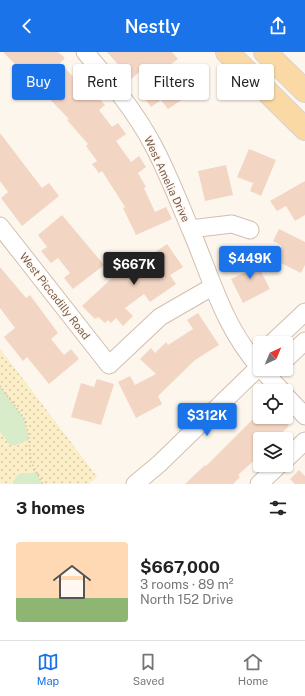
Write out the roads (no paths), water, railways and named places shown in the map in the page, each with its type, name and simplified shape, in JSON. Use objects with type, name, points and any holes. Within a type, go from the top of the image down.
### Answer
[{"type":"main road","points":[[226,52],[305,129]]},
{"type":"main road","points":[[266,52],[305,91]]},
{"type":"street","name":"West Amelia Drive","points":[[86,52],[116,88],[153,145],[190,229],[224,316],[238,340],[253,359]]},
{"type":"street","name":"West Amelia Drive","points":[[190,229],[232,224],[250,230]]},
{"type":"street","name":"West Piccadilly Road","points":[[0,226],[110,365],[160,317],[212,287]]},
{"type":"street","points":[[279,336],[305,312]]},
{"type":"street","points":[[293,353],[305,342]]},
{"type":"street","points":[[135,484],[253,375]]},
{"type":"street","name":"West Amelia Drive","points":[[268,376],[275,384]]},
{"type":"street","points":[[293,403],[305,416]]},
{"type":"street","points":[[293,452],[305,441]]},
{"type":"street","points":[[259,484],[272,472]]}]
